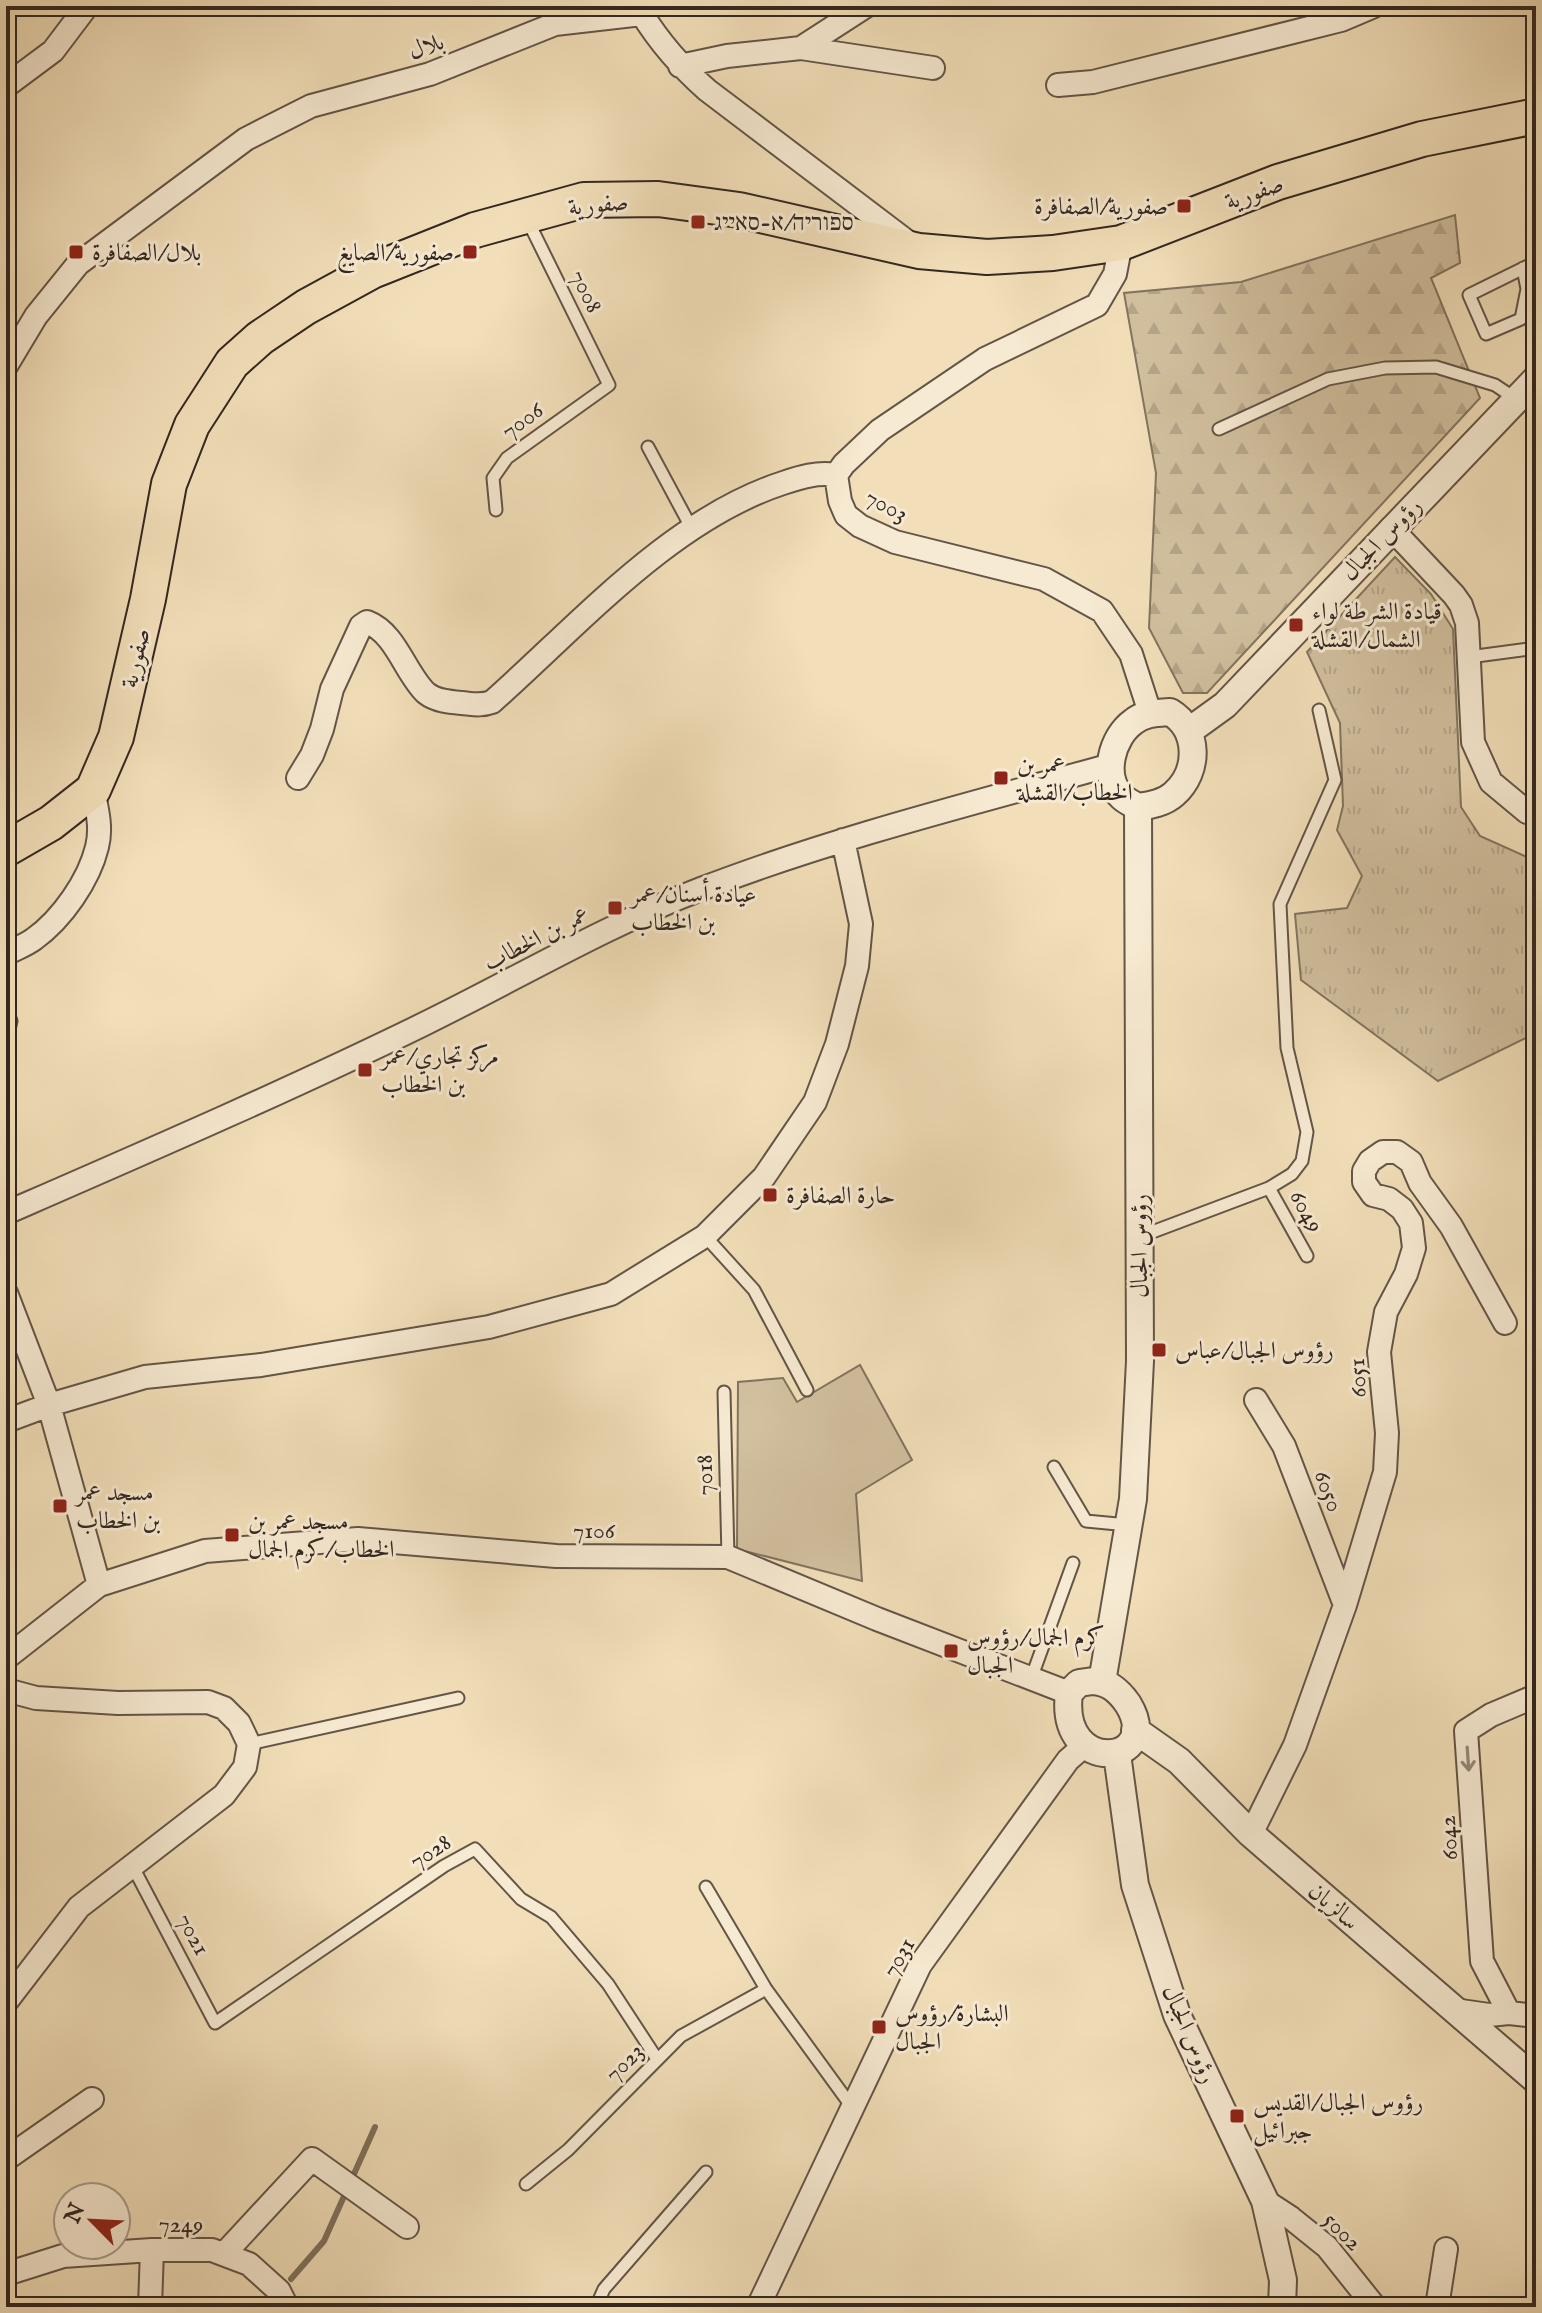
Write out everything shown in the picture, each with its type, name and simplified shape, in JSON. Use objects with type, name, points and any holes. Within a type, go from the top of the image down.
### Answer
[{"type":"main road","name":"صفورية","points":[[6,849],[51,823],[93,790],[120,723],[148,599],[169,484],[192,425],[232,363],[260,338],[372,271],[475,230],[584,200],[658,199],[739,210],[919,251],[987,257],[1053,253],[1121,243],[1278,182],[1422,139],[1536,116]]},
{"type":"street","points":[[6,86],[53,51],[87,6]]},
{"type":"street","points":[[801,48],[866,6]]},
{"type":"street","points":[[1058,85],[1093,82],[1341,20],[1374,6]]},
{"type":"street","name":"بلال","points":[[6,366],[36,316],[78,264],[246,139],[311,106],[430,74],[551,15],[641,10],[658,40],[680,66],[707,90],[919,251]]},
{"type":"street","points":[[680,66],[727,56],[801,48],[933,68]]},
{"type":"street","name":"7003","points":[[1121,243],[1115,274],[1097,305],[985,359],[880,430],[836,475],[840,501],[846,515],[860,526],[895,542],[1044,579],[1102,611],[1131,654],[1150,713]]},
{"type":"street","name":"رؤوس الجبال","points":[[1189,731],[1225,705],[1536,379]]},
{"type":"street","points":[[298,778],[312,755],[322,729],[332,689],[361,626],[367,622],[385,635],[426,693],[444,701],[482,705],[492,702],[620,584],[692,529],[739,501],[777,485],[810,475],[836,475]]},
{"type":"street","points":[[1391,528],[1461,605],[1467,623],[1473,742],[1491,782],[1527,812],[1536,815]]},
{"type":"street","points":[[1170,712],[1182,719],[1189,731],[1193,743],[1192,763],[1174,794],[1157,804],[1138,807],[1121,796],[1114,784],[1111,765],[1119,736],[1132,722],[1150,713],[1170,712]]},
{"type":"street","name":"عمر بن الخطاب","points":[[6,1213],[424,1024],[619,925],[700,889],[843,840],[1111,765]]},
{"type":"street","points":[[6,954],[35,939],[64,909],[87,874],[98,845],[99,821],[93,790]]},
{"type":"street","name":"رؤوس الجبال","points":[[1102,1682],[1133,1499],[1140,1361],[1138,807]]},
{"type":"street","points":[[6,1421],[145,1377],[261,1365],[489,1327],[611,1294],[705,1236],[764,1177],[815,1102],[837,1044],[857,966],[861,924],[843,840]]},
{"type":"street","name":"6051","points":[[1251,1834],[1295,1745],[1345,1605],[1385,1472],[1387,1433],[1379,1352],[1386,1312],[1406,1274],[1414,1248],[1411,1223],[1402,1209],[1389,1199],[1373,1195],[1364,1182],[1364,1171],[1370,1161],[1383,1152],[1397,1152],[1411,1162],[1420,1183],[1451,1226],[1505,1323]]},
{"type":"street","points":[[6,1293],[49,1405],[99,1585],[6,1658]]},
{"type":"street","name":"6050","points":[[1256,1400],[1284,1446],[1345,1605]]},
{"type":"street","name":"7106","points":[[99,1585],[205,1551],[358,1539],[556,1556],[728,1557],[1069,1693]]},
{"type":"street","points":[[1102,1682],[1121,1694],[1134,1718],[1135,1730],[1127,1749],[1117,1754],[1094,1752],[1084,1746],[1071,1723],[1067,1704],[1069,1693],[1079,1683],[1102,1682]]},
{"type":"street","points":[[6,1690],[36,1698],[104,1702],[208,1702],[224,1708],[239,1723],[249,1744],[245,1767],[224,1795],[79,1907],[6,2002]]},
{"type":"street","name":"6042","points":[[1509,2013],[1482,1961],[1466,1731],[1491,1715],[1536,1696]]},
{"type":"street","name":"سالزيان","points":[[1135,1730],[1179,1761],[1251,1834],[1536,2080]]},
{"type":"street","name":"7031","points":[[758,2307],[920,1965],[1068,1760],[1084,1746]]},
{"type":"street","name":"رؤوس الجبال","points":[[1117,1754],[1116,1766],[1135,1885],[1173,2000],[1265,2201],[1283,2280],[1282,2307]]},
{"type":"street","points":[[1454,2010],[1489,2015],[1509,2013],[1536,2016]]},
{"type":"street","points":[[6,2159],[92,2099]]},
{"type":"street","points":[[224,2254],[312,2159],[407,2227]]},
{"type":"street","name":"5002","points":[[1265,2201],[1327,2247],[1375,2307]]},
{"type":"street","points":[[1437,2307],[1446,2249]]},
{"type":"street","points":[[150,2307],[152,2250]]},
{"type":"street","name":"7249","points":[[6,2274],[63,2256],[152,2250],[212,2250],[249,2264],[279,2291],[287,2307]]},
{"type":"lane","name":"7008","points":[[526,216],[609,385]]},
{"type":"lane","points":[[1523,268],[1527,289],[1521,319],[1486,334],[1469,295],[1523,268],[1536,262]]},
{"type":"lane","points":[[1219,429],[1328,379],[1385,368],[1436,367],[1495,385],[1516,399]]},
{"type":"lane","name":"7006","points":[[496,510],[493,478],[507,458],[609,385]]},
{"type":"lane","points":[[648,447],[692,529]]},
{"type":"lane","points":[[1469,657],[1536,648]]},
{"type":"lane","points":[[1139,1237],[1269,1188],[1292,1174],[1302,1161],[1307,1132],[1287,1048],[1280,904],[1335,780],[1319,710]]},
{"type":"lane","points":[[6,1008],[11,1021],[6,1043]]},
{"type":"lane","name":"6049","points":[[1269,1188],[1307,1256]]},
{"type":"lane","points":[[705,1236],[754,1290],[807,1390]]},
{"type":"lane","name":"7018","points":[[724,1392],[728,1557]]},
{"type":"lane","points":[[1054,1467],[1086,1521],[1129,1525]]},
{"type":"lane","points":[[1031,1679],[1073,1563]]},
{"type":"lane","points":[[249,1744],[458,1698]]},
{"type":"lane","name":"7028","points":[[215,2023],[444,1866],[475,1849],[521,1899],[551,1917],[608,1984],[657,2059]]},
{"type":"lane","name":"7021","points":[[133,1867],[215,2023]]},
{"type":"lane","points":[[706,1887],[766,1989],[852,2108]]},
{"type":"lane","name":"7023","points":[[526,2184],[568,2150],[681,2036],[766,1989]]},
{"type":"lane","points":[[596,2307],[604,2289],[706,2172]]},
{"type":"green space","points":[[1455,215],[1460,263],[1431,278],[1480,398],[1207,693],[1183,693],[1149,628],[1156,473],[1124,293],[1241,282]]},
{"type":"green space","points":[[1395,557],[1431,594],[1453,629],[1461,807],[1480,836],[1536,861],[1536,1033],[1438,1081],[1301,980],[1295,914],[1347,908],[1362,876],[1337,830],[1343,806],[1340,723],[1307,652]]},
{"type":"green space","points":[[860,1365],[912,1460],[856,1494],[862,1581],[737,1549],[738,1382],[783,1378],[797,1402]]},
{"type":"waterway","points":[[291,2279],[324,2241],[375,2127]]},
{"type":"waterway","points":[[263,2307],[267,2303]]},
{"type":"place","name":"صفورية/الصفافرة","points":[[1184,206]]},
{"type":"place","name":"ספוריה/א-סאייג","points":[[698,222]]},
{"type":"place","name":"بلال/الصفافرة","points":[[76,252]]},
{"type":"place","name":"صفورية/الصايغ","points":[[470,252]]},
{"type":"place","name":"قيادة الشرطة لواء الشمال/القشلة","points":[[1296,625]]},
{"type":"place","name":"عمر بن الخطاب/القشلة","points":[[1001,778]]},
{"type":"place","name":"عيادة أسنان/عمر بن الخطاب","points":[[615,908]]},
{"type":"place","name":"مركز تجاري/عمر بن الخطاب","points":[[365,1070]]},
{"type":"place","name":"حارة الصفافرة","points":[[770,1195]]},
{"type":"place","name":"رؤوس الجبال/عباس","points":[[1159,1350]]},
{"type":"place","name":"مسجد عمر بن الخطاب","points":[[60,1506]]},
{"type":"place","name":"مسجد عمر بن الخطاب/كرم الجمال","points":[[232,1535]]},
{"type":"place","name":"كرم الجمال/رؤوس الجبال","points":[[951,1651]]},
{"type":"place","name":"البشارة/رؤوس الجبال","points":[[879,2027]]},
{"type":"place","name":"رؤوس الجبال/القديس جبرائيل","points":[[1237,2116]]}]
